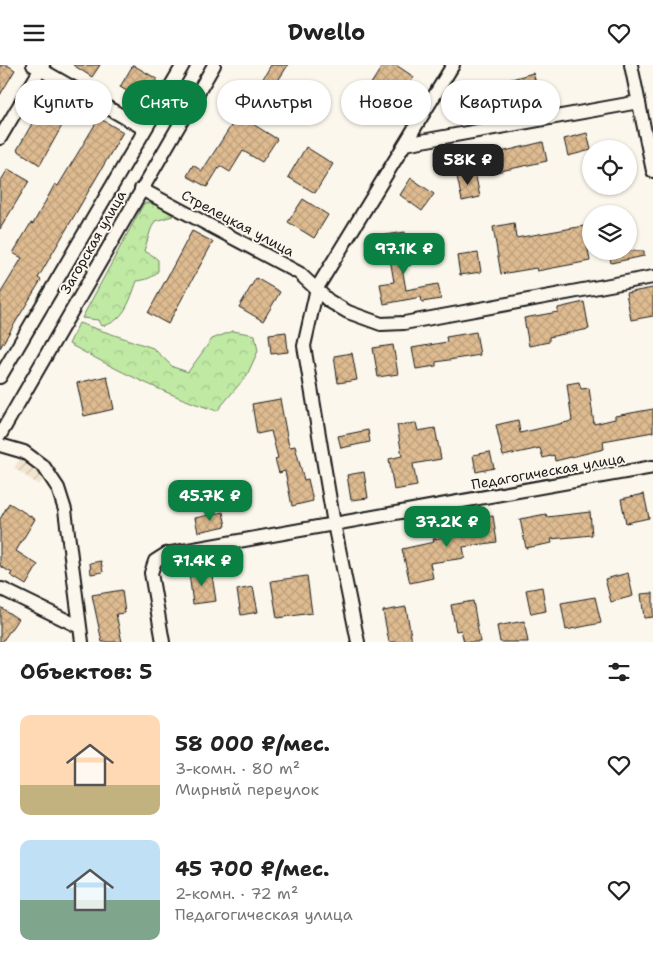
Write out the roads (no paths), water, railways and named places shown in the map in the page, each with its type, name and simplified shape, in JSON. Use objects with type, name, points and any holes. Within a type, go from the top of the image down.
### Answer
[{"type":"street","name":"Загорская улица","points":[[0,377],[183,65]]},
{"type":"street","name":"Загорская улица","points":[[0,435],[214,65]]},
{"type":"street","points":[[358,642],[334,524],[304,346],[317,288],[452,65]]},
{"type":"street","points":[[632,65],[653,171]]},
{"type":"street","points":[[0,138],[39,67],[145,129]]},
{"type":"street","points":[[405,144],[639,102]]},
{"type":"street","name":"Стрелецкая улица","points":[[141,189],[299,273],[329,301],[348,312],[381,324],[404,323],[653,277]]},
{"type":"street","points":[[0,445],[24,452],[44,467],[58,488],[65,510],[82,642]]},
{"type":"street","name":"Педагогическая улица","points":[[163,642],[151,573],[155,561],[166,555],[653,467]]},
{"type":"street","points":[[2,589],[80,627]]}]
